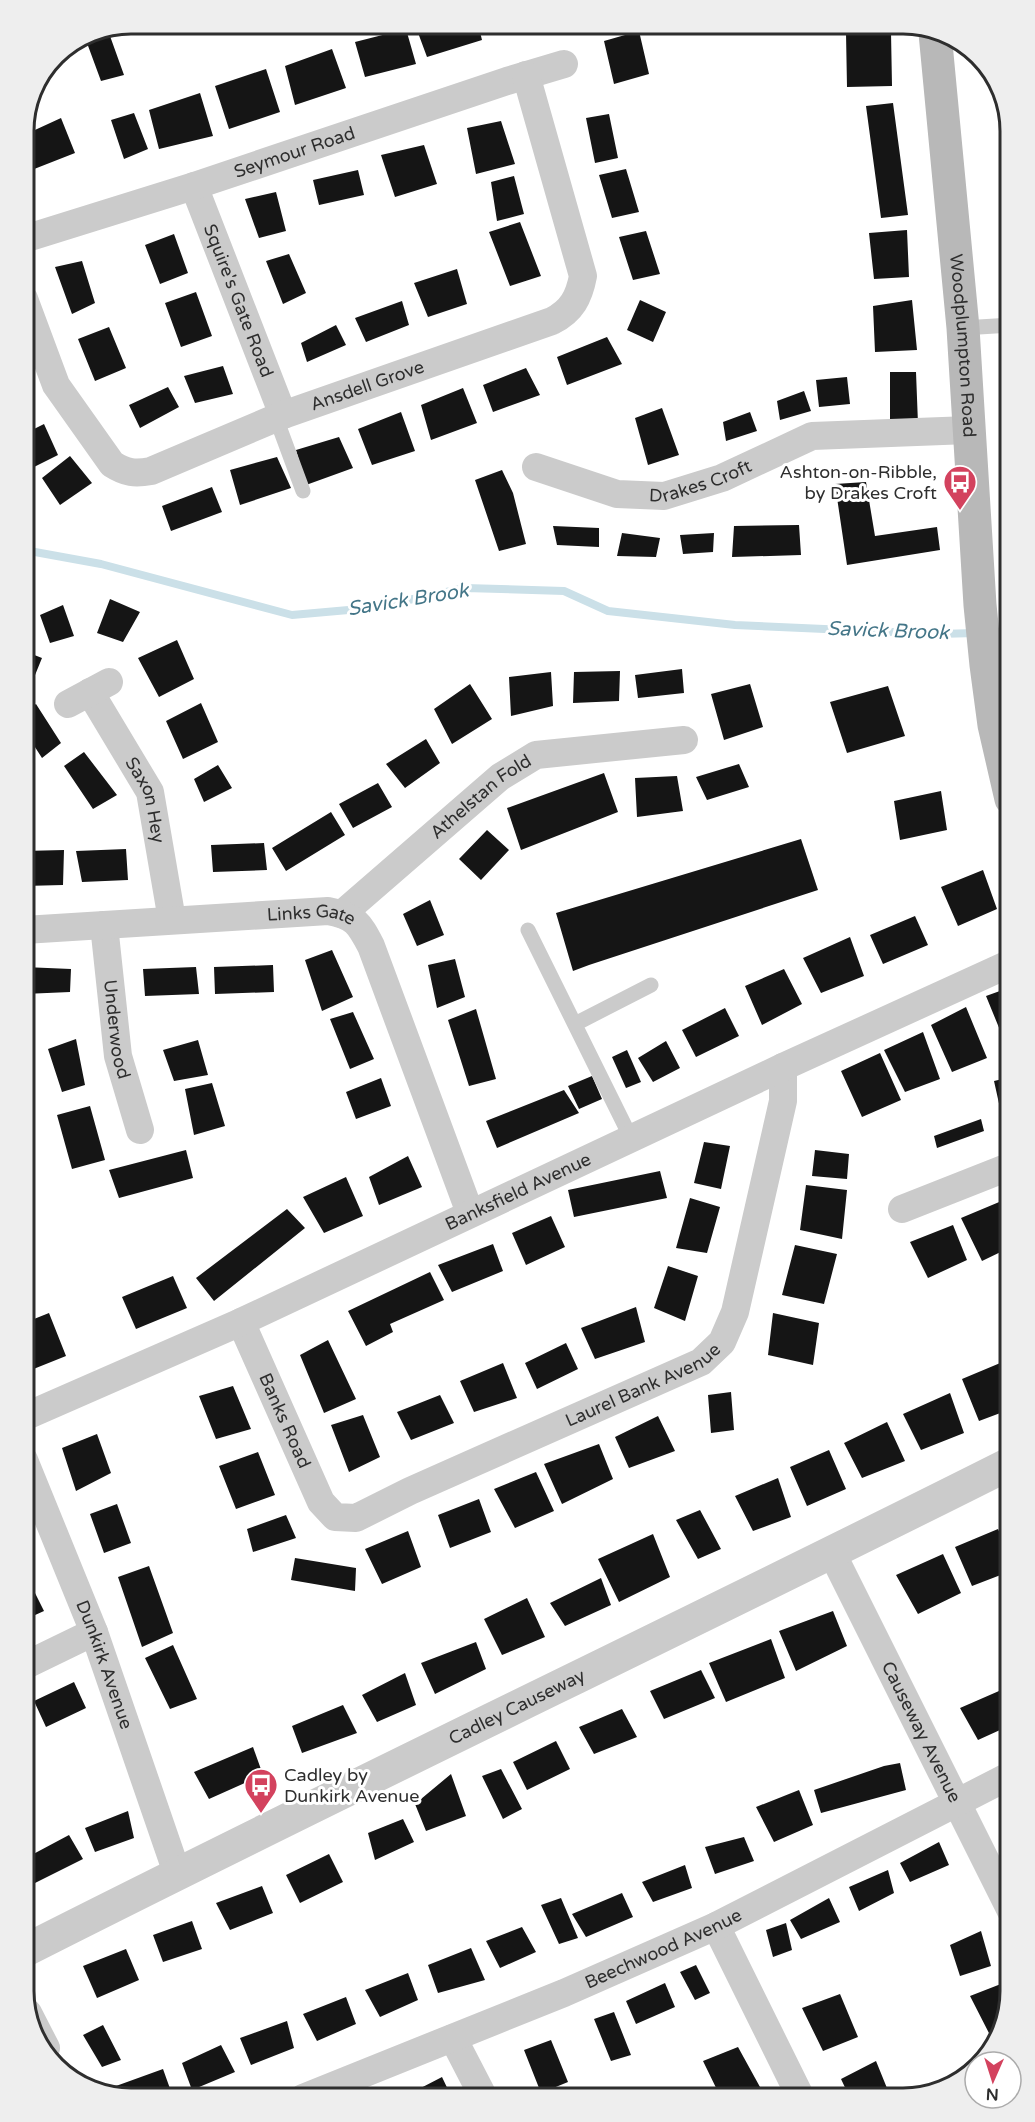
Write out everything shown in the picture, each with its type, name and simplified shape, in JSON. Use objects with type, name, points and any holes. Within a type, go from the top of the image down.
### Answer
[{"type":"main road","name":"Woodplumpton Road","points":[[936,40],[963,328],[980,605],[994,725],[1000,751]]},
{"type":"street","name":"Seymour Road","points":[[35,236],[194,186],[564,64]]},
{"type":"street","name":"Ansdell Grove","points":[[35,329],[56,386],[112,464],[123,471],[135,474],[151,471],[280,417],[562,316],[579,293],[582,276],[526,75]]},
{"type":"street","name":"Squire's Gate Road","points":[[194,186],[280,417]]},
{"type":"street","name":"Drakes Croft","points":[[536,467],[617,494],[664,496],[723,478],[812,436],[969,430]]},
{"type":"street","name":"Saxon Hey","points":[[89,693],[150,792],[172,920]]},
{"type":"street","name":"Athelstan Fold","points":[[342,914],[500,777],[536,755],[684,740]]},
{"type":"street","name":"Links Gate","points":[[35,929],[328,911],[342,914],[360,924],[371,946],[470,1214]]},
{"type":"street","name":"Underwood","points":[[104,926],[118,1056],[140,1130]]},
{"type":"street","name":"Banksfield Avenue","points":[[34,1412],[241,1322],[783,1067],[1000,968]]},
{"type":"street","name":"Laurel Bank Avenue","points":[[335,1517],[356,1518],[410,1491],[701,1362],[722,1342],[735,1312],[783,1101],[783,1067]]},
{"type":"street","points":[[902,1209],[1000,1170]]},
{"type":"street","name":"Banks Road","points":[[241,1322],[321,1502],[335,1517]]},
{"type":"street","name":"Cadley Causeway","points":[[34,1946],[177,1873],[1000,1469]]},
{"type":"street","name":"Dunkirk Avenue","points":[[34,1485],[94,1632],[177,1873]]},
{"type":"street","name":"Causeway Avenue","points":[[832,1553],[1000,1889]]},
{"type":"street","points":[[34,1661],[94,1632]]},
{"type":"street","name":"Beechwood Avenue","points":[[330,2087],[453,2038],[716,1926],[1000,1781]]},
{"type":"street","points":[[716,1926],[796,2088]]},
{"type":"street","points":[[453,2038],[479,2087]]},
{"type":"lane","points":[[963,328],[1000,326]]},
{"type":"lane","points":[[280,417],[303,491]]},
{"type":"lane","points":[[528,930],[631,1138]]},
{"type":"lane","points":[[575,1024],[651,985]]},
{"type":"building","points":[[385,34],[408,34],[416,64],[365,77],[355,42]]},
{"type":"building","points":[[419,34],[481,34],[482,40],[427,57]]},
{"type":"building","points":[[626,35],[640,35],[649,74],[614,84],[604,41]]},
{"type":"building","points":[[846,35],[891,35],[892,86],[847,87]]},
{"type":"building","points":[[110,37],[124,75],[101,81],[88,45]]},
{"type":"building","points":[[332,49],[346,88],[295,105],[285,66]]},
{"type":"building","points":[[266,69],[280,112],[229,129],[215,86]]},
{"type":"building","points":[[200,93],[213,136],[159,149],[149,110]]},
{"type":"building","points":[[893,103],[908,215],[881,218],[866,106]]},
{"type":"building","points":[[134,113],[148,149],[124,159],[111,120]]},
{"type":"building","points":[[609,114],[618,158],[595,163],[586,118]]},
{"type":"building","points":[[61,118],[75,153],[35,169],[35,130]]},
{"type":"building","points":[[501,121],[515,164],[476,174],[467,128]]},
{"type":"building","points":[[424,145],[437,184],[395,197],[381,155]]},
{"type":"building","points":[[626,169],[639,212],[612,218],[599,175]]},
{"type":"building","points":[[358,170],[364,195],[319,205],[313,180]]},
{"type":"building","points":[[514,176],[524,214],[497,221],[491,182]]},
{"type":"building","points":[[276,192],[286,231],[259,238],[245,199]]},
{"type":"building","points":[[520,222],[541,276],[510,286],[489,232]]},
{"type":"building","points":[[907,230],[909,277],[874,279],[869,233]]},
{"type":"building","points":[[646,231],[660,274],[633,280],[619,237]]},
{"type":"building","points":[[174,234],[188,273],[160,284],[145,245]]},
{"type":"building","points":[[289,254],[306,293],[283,304],[266,261]]},
{"type":"building","points":[[82,261],[95,303],[72,314],[55,267]]},
{"type":"building","points":[[457,269],[467,304],[428,317],[414,283]]},
{"type":"building","points":[[196,292],[212,336],[181,347],[165,303]]},
{"type":"building","points":[[640,300],[666,312],[653,342],[627,330]]},
{"type":"building","points":[[912,300],[917,350],[875,352],[873,306]]},
{"type":"building","points":[[402,301],[409,325],[366,342],[355,318]]},
{"type":"building","points":[[336,325],[346,345],[307,362],[301,343]]},
{"type":"building","points":[[109,327],[126,368],[95,381],[78,339]]},
{"type":"building","points":[[607,337],[622,364],[567,385],[557,357]]},
{"type":"building","points":[[223,366],[233,394],[195,403],[184,376]]},
{"type":"building","points":[[526,368],[540,395],[493,412],[483,385]]},
{"type":"building","points":[[890,372],[916,372],[918,424],[890,422]]},
{"type":"building","points":[[847,377],[850,404],[819,407],[816,380]]},
{"type":"building","points":[[168,387],[179,407],[140,428],[129,405]]},
{"type":"building","points":[[463,388],[477,423],[431,440],[421,405]]},
{"type":"building","points":[[804,391],[811,411],[780,420],[777,401]]},
{"type":"building","points":[[662,408],[679,455],[648,465],[635,418]]},
{"type":"building","points":[[401,412],[415,451],[372,465],[358,429]]},
{"type":"building","points":[[750,412],[757,431],[726,441],[723,422]]},
{"type":"building","points":[[44,424],[58,455],[35,467],[35,429]]},
{"type":"building","points":[[339,437],[353,468],[306,485],[296,450]]},
{"type":"building","points":[[70,456],[92,483],[60,505],[42,478]]},
{"type":"building","points":[[277,457],[291,488],[240,505],[230,470]]},
{"type":"building","points":[[502,470],[513,493],[526,544],[499,551],[475,480]]},
{"type":"building","points":[[866,482],[875,536],[937,527],[940,550],[847,565],[835,484]]},
{"type":"building","points":[[212,487],[222,512],[171,531],[162,506]]},
{"type":"building","points":[[799,525],[801,555],[732,557],[734,526]]},
{"type":"building","points":[[553,526],[599,528],[599,547],[557,545]]},
{"type":"building","points":[[622,533],[660,538],[656,557],[617,556]]},
{"type":"building","points":[[714,533],[713,552],[683,554],[680,535]]},
{"type":"building","points":[[110,599],[140,612],[123,642],[97,633]]},
{"type":"building","points":[[63,605],[74,636],[50,643],[40,615]]},
{"type":"building","points":[[177,640],[194,679],[159,697],[138,658]]},
{"type":"building","points":[[35,655],[42,658],[35,676]]},
{"type":"building","points":[[682,669],[684,693],[638,698],[635,675]]},
{"type":"building","points":[[620,671],[619,701],[573,703],[574,672]]},
{"type":"building","points":[[551,672],[553,706],[511,716],[509,677]]},
{"type":"building","points":[[470,684],[492,719],[452,744],[434,709]]},
{"type":"building","points":[[750,684],[763,727],[724,740],[711,694]]},
{"type":"building","points":[[888,686],[905,736],[847,753],[830,702]]},
{"type":"building","points":[[201,703],[218,742],[183,759],[166,721]]},
{"type":"building","points":[[35,705],[61,743],[42,758],[35,747]]},
{"type":"building","points":[[426,739],[440,763],[405,788],[386,764]]},
{"type":"building","points":[[84,752],[117,795],[93,809],[64,766]]},
{"type":"building","points":[[739,764],[749,787],[707,800],[696,777]]},
{"type":"building","points":[[218,765],[232,788],[204,802],[194,779]]},
{"type":"building","points":[[604,773],[618,812],[521,850],[507,808]]},
{"type":"building","points":[[677,776],[683,811],[637,817],[635,778]]},
{"type":"building","points":[[378,783],[392,807],[353,828],[339,804]]},
{"type":"building","points":[[941,791],[947,830],[900,840],[894,801]]},
{"type":"building","points":[[331,812],[345,835],[286,871],[272,848]]},
{"type":"building","points":[[487,830],[509,850],[481,880],[459,859]]},
{"type":"building","points":[[801,839],[818,890],[573,971],[556,913]]},
{"type":"building","points":[[264,843],[267,870],[213,872],[211,845]]},
{"type":"building","points":[[126,849],[128,880],[82,882],[76,851]]},
{"type":"building","points":[[64,850],[63,885],[35,886],[35,851]]},
{"type":"building","points":[[983,870],[997,909],[958,926],[941,887]]},
{"type":"building","points":[[430,900],[444,935],[417,946],[403,914]]},
{"type":"building","points":[[915,916],[928,945],[883,964],[870,935]]},
{"type":"building","points":[[850,937],[864,976],[821,993],[803,958]]},
{"type":"building","points":[[332,950],[353,997],[322,1011],[305,960]]},
{"type":"building","points":[[455,959],[465,997],[437,1008],[428,965]]},
{"type":"building","points":[[273,965],[274,992],[215,994],[214,967]]},
{"type":"building","points":[[35,967],[71,969],[70,992],[35,994]]},
{"type":"building","points":[[196,967],[199,994],[145,996],[143,969]]},
{"type":"building","points":[[784,969],[802,1004],[762,1025],[745,986]]},
{"type":"building","points":[[1000,991],[1000,1030],[986,996]]},
{"type":"building","points":[[966,1007],[987,1058],[952,1072],[931,1025]]},
{"type":"building","points":[[725,1008],[739,1036],[696,1057],[682,1030]]},
{"type":"building","points":[[476,1009],[496,1079],[469,1086],[448,1020]]},
{"type":"building","points":[[353,1012],[374,1059],[350,1069],[330,1019]]},
{"type":"building","points":[[923,1032],[940,1079],[905,1092],[884,1050]]},
{"type":"building","points":[[76,1039],[85,1085],[62,1092],[48,1049]]},
{"type":"building","points":[[198,1040],[208,1075],[174,1081],[163,1050]]},
{"type":"building","points":[[666,1041],[680,1068],[653,1082],[638,1058]]},
{"type":"building","points":[[627,1050],[641,1082],[626,1088],[612,1057]]},
{"type":"building","points":[[880,1053],[901,1100],[862,1117],[841,1071]]},
{"type":"building","points":[[592,1076],[602,1099],[579,1109],[568,1086]]},
{"type":"building","points":[[381,1078],[391,1106],[356,1119],[346,1092]]},
{"type":"building","points":[[1000,1080],[1000,1108],[994,1081]]},
{"type":"building","points":[[212,1083],[225,1126],[194,1135],[185,1089]]},
{"type":"building","points":[[564,1090],[579,1113],[497,1148],[486,1121]]},
{"type":"building","points":[[90,1106],[105,1160],[72,1169],[57,1115]]},
{"type":"building","points":[[981,1119],[984,1131],[937,1148],[934,1136]]},
{"type":"building","points":[[704,1142],[730,1146],[721,1189],[694,1183]]},
{"type":"building","points":[[186,1150],[193,1178],[119,1198],[109,1170]]},
{"type":"building","points":[[815,1150],[849,1154],[847,1179],[812,1176]]},
{"type":"building","points":[[408,1156],[422,1187],[379,1205],[369,1177]]},
{"type":"building","points":[[660,1171],[667,1198],[574,1217],[568,1190]]},
{"type":"building","points":[[346,1177],[363,1216],[324,1233],[303,1197]]},
{"type":"building","points":[[806,1185],[847,1190],[842,1239],[800,1230]]},
{"type":"building","points":[[690,1198],[720,1207],[707,1253],[676,1248]]},
{"type":"building","points":[[1000,1202],[1000,1252],[982,1261],[961,1218]]},
{"type":"building","points":[[287,1209],[305,1228],[214,1301],[196,1278]]},
{"type":"building","points":[[551,1216],[565,1247],[526,1265],[512,1233]]},
{"type":"building","points":[[953,1225],[967,1260],[928,1278],[910,1242]]},
{"type":"building","points":[[493,1244],[503,1271],[452,1292],[438,1265]]},
{"type":"building","points":[[795,1245],[837,1254],[824,1304],[782,1295]]},
{"type":"building","points":[[668,1266],[698,1276],[685,1321],[654,1308]]},
{"type":"building","points":[[430,1272],[444,1300],[390,1324],[393,1332],[366,1346],[348,1311]]},
{"type":"building","points":[[173,1276],[187,1308],[136,1329],[122,1297]]},
{"type":"building","points":[[636,1307],[645,1342],[595,1359],[581,1328]]},
{"type":"building","points":[[49,1313],[66,1356],[34,1369],[34,1319]]},
{"type":"building","points":[[773,1313],[819,1323],[813,1365],[768,1355]]},
{"type":"building","points":[[328,1340],[356,1399],[324,1413],[300,1355]]},
{"type":"building","points":[[566,1343],[578,1369],[537,1389],[525,1363]]},
{"type":"building","points":[[503,1363],[517,1398],[474,1412],[460,1381]]},
{"type":"building","points":[[1000,1363],[1000,1413],[979,1421],[962,1379]]},
{"type":"building","points":[[233,1386],[251,1429],[216,1439],[199,1396]]},
{"type":"building","points":[[731,1392],[734,1430],[711,1433],[708,1395]]},
{"type":"building","points":[[950,1393],[964,1433],[921,1450],[903,1414]]},
{"type":"building","points":[[440,1395],[454,1423],[411,1440],[397,1412]]},
{"type":"building","points":[[363,1415],[380,1457],[349,1472],[331,1425]]},
{"type":"building","points":[[658,1416],[675,1451],[629,1468],[615,1437]]},
{"type":"building","points":[[887,1422],[905,1461],[862,1478],[844,1443]]},
{"type":"building","points":[[97,1434],[111,1473],[76,1491],[62,1448]]},
{"type":"building","points":[[599,1444],[613,1479],[562,1504],[544,1464]]},
{"type":"building","points":[[829,1450],[846,1489],[807,1506],[790,1467]]},
{"type":"building","points":[[258,1452],[275,1495],[236,1509],[219,1466]]},
{"type":"building","points":[[536,1472],[554,1511],[515,1528],[494,1489]]},
{"type":"building","points":[[778,1478],[791,1517],[753,1531],[735,1496]]},
{"type":"building","points":[[479,1499],[491,1532],[450,1548],[438,1515]]},
{"type":"building","points":[[117,1504],[131,1543],[104,1553],[90,1514]]},
{"type":"building","points":[[700,1510],[721,1549],[698,1559],[676,1520]]},
{"type":"building","points":[[286,1515],[296,1538],[253,1552],[247,1529]]},
{"type":"building","points":[[998,1529],[1000,1575],[972,1586],[955,1547]]},
{"type":"building","points":[[408,1531],[421,1567],[382,1584],[365,1549]]},
{"type":"building","points":[[653,1534],[670,1577],[619,1602],[598,1559]]},
{"type":"building","points":[[943,1554],[961,1593],[918,1614],[896,1575]]},
{"type":"building","points":[[295,1558],[356,1568],[355,1591],[291,1580]]},
{"type":"building","points":[[149,1566],[173,1633],[142,1647],[118,1577]]},
{"type":"building","points":[[601,1578],[611,1605],[565,1626],[550,1603]]},
{"type":"building","points":[[34,1591],[44,1611],[34,1615]]},
{"type":"building","points":[[527,1598],[545,1637],[502,1655],[484,1619]]},
{"type":"building","points":[[833,1611],[847,1646],[796,1671],[779,1631]]},
{"type":"building","points":[[771,1639],[785,1678],[726,1702],[709,1663]]},
{"type":"building","points":[[476,1642],[486,1669],[435,1694],[421,1663]]},
{"type":"building","points":[[173,1645],[197,1699],[170,1709],[145,1658]]},
{"type":"building","points":[[701,1670],[715,1698],[664,1719],[650,1691]]},
{"type":"building","points":[[405,1673],[416,1705],[377,1722],[362,1695]]},
{"type":"building","points":[[74,1682],[86,1708],[46,1727],[34,1701]]},
{"type":"building","points":[[999,1691],[1000,1730],[978,1740],[960,1708]]},
{"type":"building","points":[[343,1705],[357,1733],[302,1753],[292,1726]]},
{"type":"building","points":[[622,1709],[637,1737],[594,1754],[579,1727]]},
{"type":"building","points":[[556,1741],[570,1769],[527,1790],[513,1762]]},
{"type":"building","points":[[253,1747],[263,1775],[209,1799],[194,1772]]},
{"type":"building","points":[[900,1763],[906,1790],[821,1813],[814,1790],[884,1766]]},
{"type":"building","points":[[501,1769],[522,1809],[503,1819],[482,1776]]},
{"type":"building","points":[[451,1774],[466,1816],[426,1831],[415,1804]]},
{"type":"building","points":[[799,1790],[813,1825],[774,1842],[756,1807]]},
{"type":"building","points":[[128,1811],[134,1838],[95,1852],[85,1828]]},
{"type":"building","points":[[403,1819],[414,1842],[375,1860],[368,1833]]},
{"type":"building","points":[[69,1835],[83,1859],[34,1883],[34,1854]]},
{"type":"building","points":[[744,1837],[754,1861],[715,1874],[705,1847]]},
{"type":"building","points":[[939,1842],[949,1865],[910,1882],[900,1863]]},
{"type":"building","points":[[329,1854],[343,1882],[300,1903],[286,1875]]},
{"type":"building","points":[[685,1865],[692,1888],[653,1902],[642,1882]]},
{"type":"building","points":[[888,1870],[894,1893],[859,1911],[849,1887]]},
{"type":"building","points":[[262,1886],[273,1913],[230,1930],[216,1903]]},
{"type":"building","points":[[622,1893],[633,1917],[586,1937],[572,1914]]},
{"type":"building","points":[[561,1898],[578,1938],[559,1944],[541,1905]]},
{"type":"building","points":[[829,1898],[840,1922],[801,1939],[790,1920]]},
{"type":"building","points":[[192,1921],[202,1949],[163,1962],[153,1935]]},
{"type":"building","points":[[786,1923],[792,1950],[773,1957],[766,1930]]},
{"type":"building","points":[[522,1927],[536,1952],[500,1968],[486,1941]]},
{"type":"building","points":[[981,1931],[991,1966],[960,1976],[950,1945]]},
{"type":"building","points":[[471,1948],[485,1980],[438,1993],[428,1965]]},
{"type":"building","points":[[126,1949],[139,1980],[97,1998],[83,1966]]},
{"type":"building","points":[[696,1965],[710,1993],[695,2000],[680,1972]]},
{"type":"building","points":[[408,1973],[418,2000],[380,2017],[365,1990]]},
{"type":"building","points":[[665,1983],[675,2007],[636,2024],[626,2001]]},
{"type":"building","points":[[1000,1984],[999,2010],[990,2035],[970,1996]]},
{"type":"building","points":[[840,1994],[858,2037],[823,2051],[802,2008]]},
{"type":"building","points":[[346,1997],[356,2024],[317,2041],[303,2014]]},
{"type":"building","points":[[614,2012],[631,2055],[611,2061],[594,2019]]},
{"type":"building","points":[[287,2021],[294,2048],[251,2065],[240,2038]]},
{"type":"building","points":[[103,2025],[121,2060],[102,2067],[83,2035]]},
{"type":"building","points":[[551,2040],[568,2082],[554,2088],[539,2088],[524,2050]]},
{"type":"building","points":[[221,2045],[235,2072],[199,2087],[191,2087],[182,2063]]},
{"type":"building","points":[[738,2047],[760,2087],[716,2088],[703,2061]]},
{"type":"building","points":[[876,2061],[887,2088],[845,2088],[841,2079]]},
{"type":"building","points":[[163,2069],[169,2087],[125,2087],[116,2086]]},
{"type":"building","points":[[442,2077],[447,2087],[422,2087]]},
{"type":"waterway","name":"Savick Brook","points":[[35,552],[101,564],[292,615],[371,608],[465,588],[564,591],[608,611],[735,625],[938,634],[976,633]]},
{"type":"waterway","name":"Savick Brook","points":[[991,632],[1000,632]]},
{"type":"place","name":"Ashton-on-Ribble, by Drakes Croft","points":[[960,511]]},
{"type":"place","name":"Cadley by Dunkirk Avenue","points":[[261,1814]]}]
